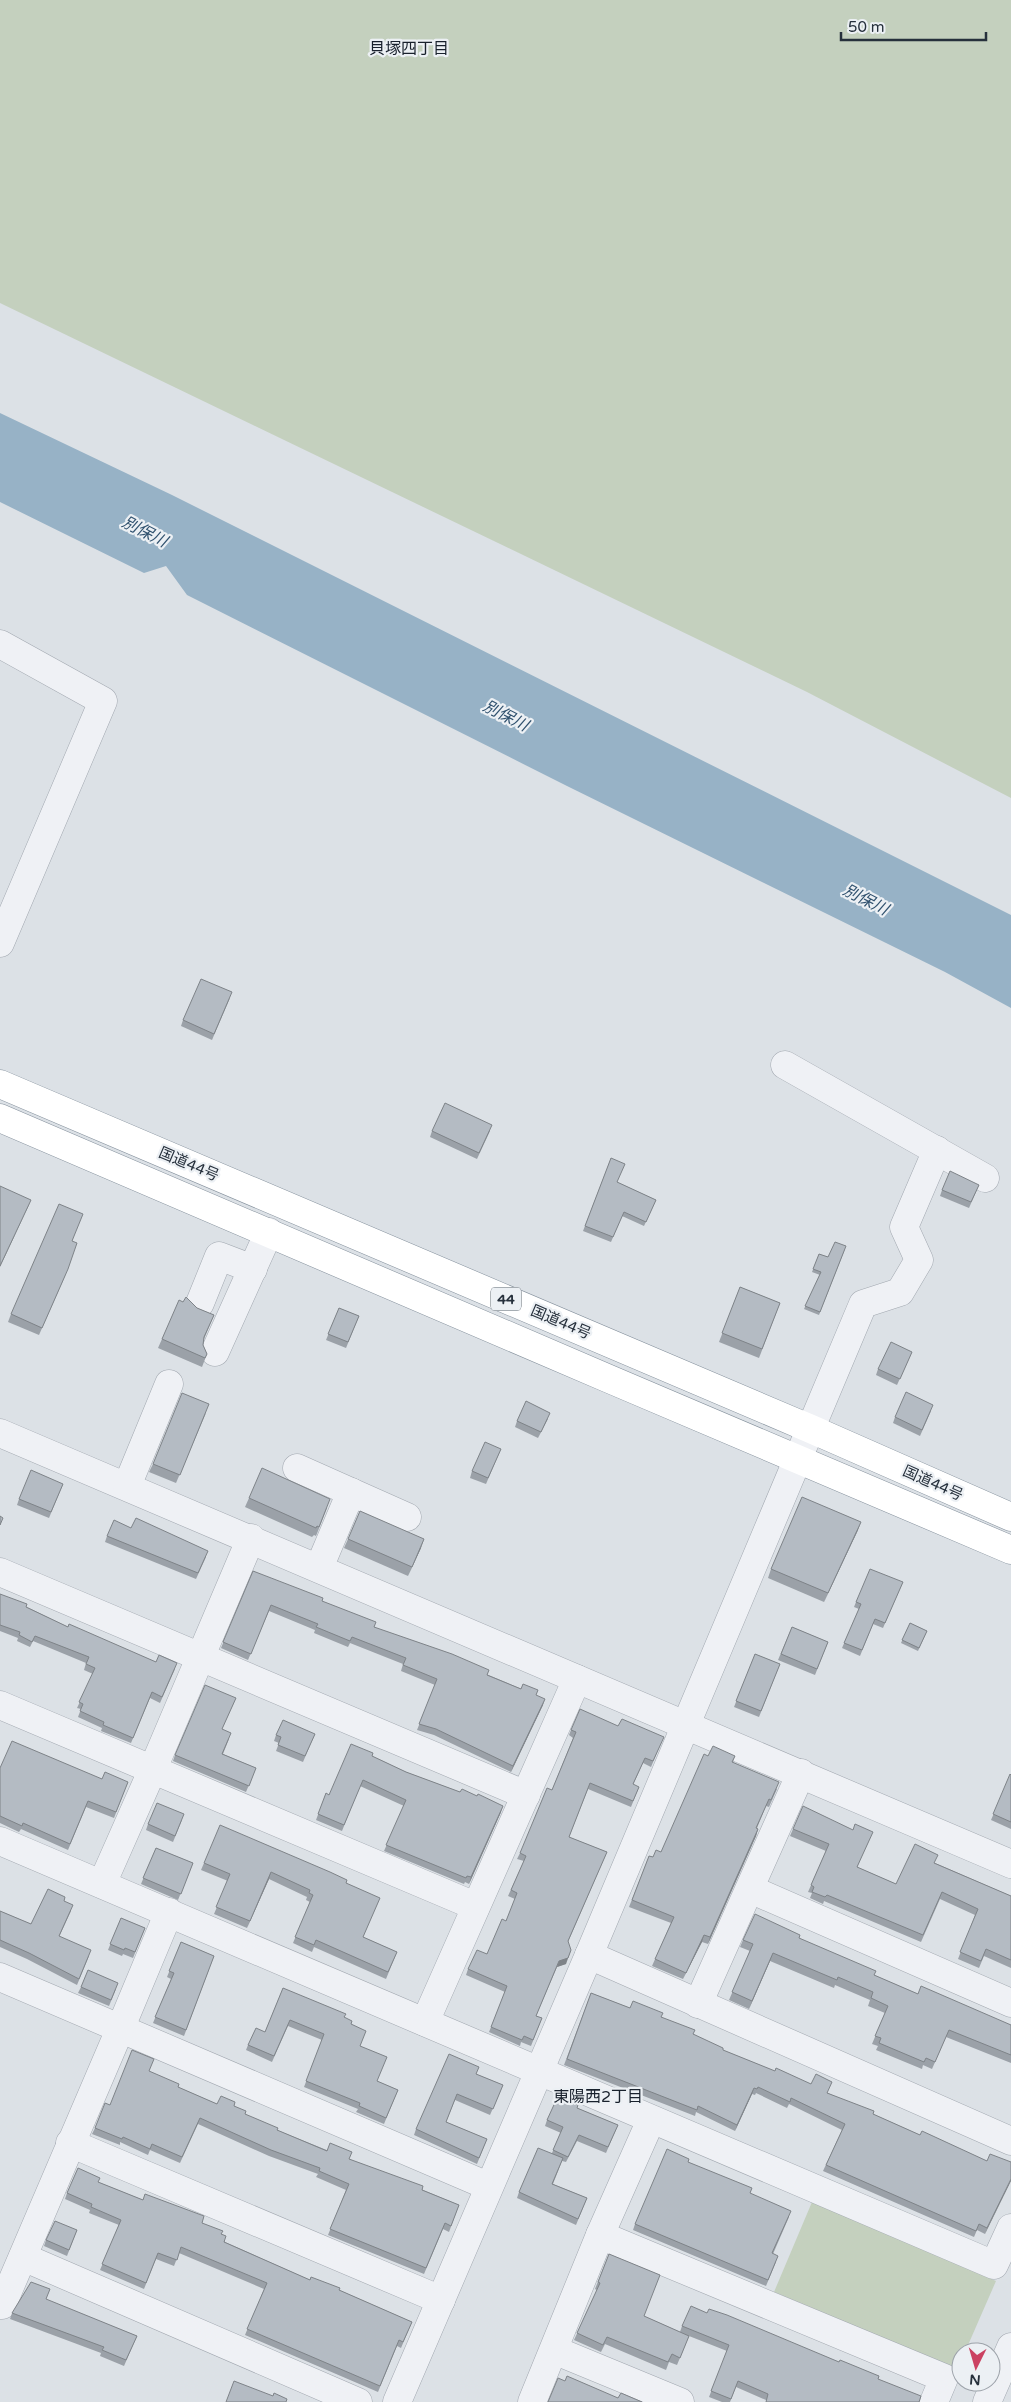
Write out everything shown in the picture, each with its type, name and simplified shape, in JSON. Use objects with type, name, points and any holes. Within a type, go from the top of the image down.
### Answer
[{"type":"highway","name":"国道44号","points":[[0,1084],[811,1429],[1011,1517]]},
{"type":"highway","name":"国道44号","points":[[0,1118],[269,1232],[798,1462],[1011,1550]]},
{"type":"street","points":[[0,644],[103,701],[0,943]]},
{"type":"street","points":[[785,1065],[985,1178]]},
{"type":"street","points":[[397,2402],[488,2186],[589,1955],[863,1304],[900,1292],[919,1260],[904,1227],[937,1150]]},
{"type":"street","points":[[215,1352],[269,1232]]},
{"type":"street","points":[[200,1303],[219,1256],[252,1269]]},
{"type":"street","points":[[127,1486],[168,1384]]},
{"type":"street","points":[[0,1433],[251,1538],[1011,1864]]},
{"type":"street","points":[[297,1468],[407,1517]]},
{"type":"street","points":[[319,1568],[351,1492]]},
{"type":"street","points":[[102,1884],[251,1538]]},
{"type":"street","points":[[0,1572],[526,1794]]},
{"type":"street","points":[[425,2022],[577,1679]]},
{"type":"street","points":[[0,1706],[475,1906]]},
{"type":"street","points":[[698,2004],[801,1773]]},
{"type":"street","points":[[0,1841],[994,2265],[1011,2228]]},
{"type":"street","points":[[750,1889],[1011,2003]]},
{"type":"street","points":[[2,2305],[70,2143],[122,2027],[169,1912]]},
{"type":"street","points":[[589,1955],[1011,2141]]},
{"type":"street","points":[[0,1977],[122,2027],[488,2186]]},
{"type":"street","points":[[532,2402],[600,2235],[652,2120]]},
{"type":"street","points":[[70,2143],[441,2300]]},
{"type":"street","points":[[600,2235],[944,2378],[934,2402]]},
{"type":"street","points":[[23,2257],[358,2402]]},
{"type":"street","points":[[988,2402],[1011,2347]]},
{"type":"street","points":[[554,2350],[680,2402]]},
{"type":"green space","points":[[0,0],[1011,0],[1011,798],[807,692],[0,303]]},
{"type":"green space","points":[[812,2202],[996,2281],[969,2342],[951,2342],[951,2367],[774,2292]]},
{"type":"water","name":"別保川","points":[[0,413],[172,495],[1011,915],[1011,1008],[945,972],[567,786],[187,595],[166,566],[144,573],[0,502]]},
{"type":"building","points":[[201,979],[232,992],[214,1034],[183,1020]]},
{"type":"building","points":[[445,1103],[492,1125],[479,1153],[432,1131]]},
{"type":"building","points":[[611,1158],[625,1164],[617,1182],[656,1200],[646,1222],[624,1212],[613,1237],[585,1226]]},
{"type":"building","points":[[950,1171],[979,1185],[971,1202],[942,1190]]},
{"type":"building","points":[[0,1186],[31,1200],[0,1266]]},
{"type":"building","points":[[59,1204],[83,1214],[72,1241],[77,1243],[68,1269],[42,1328],[11,1314]]},
{"type":"building","points":[[835,1242],[846,1246],[820,1312],[805,1306],[821,1272],[813,1269],[819,1254],[828,1257]]},
{"type":"building","points":[[740,1287],[780,1303],[762,1349],[722,1333]]},
{"type":"building","points":[[186,1297],[197,1308],[214,1315],[204,1337],[203,1345],[207,1354],[205,1358],[162,1339],[179,1300],[183,1302]]},
{"type":"building","points":[[339,1308],[359,1316],[348,1342],[328,1334]]},
{"type":"building","points":[[891,1342],[912,1352],[900,1379],[878,1369]]},
{"type":"building","points":[[906,1392],[933,1405],[922,1430],[895,1417]]},
{"type":"building","points":[[182,1393],[209,1404],[180,1475],[153,1464]]},
{"type":"building","points":[[526,1401],[550,1413],[541,1432],[517,1421]]},
{"type":"building","points":[[485,1442],[501,1449],[488,1478],[472,1471]]},
{"type":"building","points":[[262,1468],[330,1499],[319,1527],[317,1526],[316,1528],[249,1498]]},
{"type":"building","points":[[31,1470],[63,1484],[51,1512],[19,1499]]},
{"type":"building","points":[[802,1497],[861,1522],[828,1593],[771,1569]]},
{"type":"building","points":[[360,1511],[424,1539],[412,1567],[348,1539]]},
{"type":"building","points":[[136,1518],[208,1551],[198,1573],[107,1536],[114,1520],[131,1528]]},
{"type":"building","points":[[870,1569],[903,1582],[885,1623],[875,1619],[862,1650],[844,1643],[861,1604],[856,1602]]},
{"type":"building","points":[[253,1571],[323,1598],[322,1601],[376,1622],[374,1627],[452,1654],[489,1670],[487,1675],[521,1689],[523,1684],[538,1690],[536,1695],[545,1699],[513,1766],[436,1729],[419,1724],[437,1679],[403,1665],[406,1658],[352,1637],[350,1641],[316,1627],[318,1624],[271,1605],[251,1654],[223,1642]]},
{"type":"building","points":[[0,1594],[27,1604],[26,1607],[68,1627],[69,1624],[156,1662],[159,1655],[177,1663],[162,1697],[152,1692],[133,1738],[103,1725],[104,1722],[80,1711],[83,1704],[79,1702],[95,1668],[86,1664],[89,1657],[35,1636],[32,1642],[19,1635],[20,1632],[0,1625]]},
{"type":"building","points":[[910,1623],[927,1631],[919,1648],[902,1640]]},
{"type":"building","points":[[792,1627],[828,1642],[817,1669],[781,1654]]},
{"type":"building","points":[[755,1654],[780,1664],[761,1711],[736,1701]]},
{"type":"building","points":[[205,1685],[236,1698],[222,1729],[231,1733],[222,1754],[256,1768],[249,1786],[175,1755]]},
{"type":"building","points":[[580,1709],[618,1726],[622,1719],[664,1737],[653,1761],[645,1758],[633,1784],[639,1787],[633,1801],[590,1783],[569,1837],[607,1852],[568,1941],[571,1950],[568,1958],[559,1961],[536,2016],[542,2018],[533,2040],[524,2036],[522,2040],[491,2027],[507,1986],[468,1969],[477,1950],[487,1954],[502,1919],[506,1921],[517,1893],[511,1890],[526,1856],[520,1853],[547,1788],[552,1790],[576,1732],[571,1730]]},
{"type":"building","points":[[283,1720],[315,1734],[305,1756],[278,1745],[281,1737],[276,1735]]},
{"type":"building","points":[[12,1741],[102,1779],[105,1772],[128,1782],[116,1812],[88,1801],[70,1844],[23,1823],[22,1826],[0,1816],[0,1768]]},
{"type":"building","points":[[351,1744],[373,1753],[372,1756],[406,1772],[460,1792],[462,1789],[477,1796],[478,1794],[503,1806],[471,1877],[467,1876],[466,1878],[386,1845],[406,1800],[363,1780],[344,1825],[318,1814],[326,1793],[329,1795]]},
{"type":"building","points":[[713,1746],[735,1756],[732,1762],[779,1782],[756,1828],[758,1829],[710,1937],[704,1935],[686,1973],[655,1959],[674,1917],[632,1900],[649,1856],[653,1857],[656,1850],[661,1852],[704,1754],[708,1756]]},
{"type":"building","points":[[1011,1775],[1011,1822],[993,1814]]},
{"type":"building","points":[[157,1803],[184,1814],[175,1836],[148,1824]]},
{"type":"building","points":[[803,1806],[853,1830],[855,1824],[873,1832],[857,1867],[896,1884],[915,1844],[938,1855],[934,1863],[1011,1896],[1011,1960],[986,1949],[981,1961],[960,1952],[978,1909],[942,1892],[923,1935],[827,1895],[825,1897],[812,1892],[814,1887],[811,1885],[829,1844],[793,1829]]},
{"type":"building","points":[[220,1825],[330,1872],[347,1880],[346,1883],[380,1898],[363,1937],[397,1952],[388,1972],[316,1940],[314,1945],[295,1937],[313,1895],[309,1893],[310,1890],[271,1872],[250,1921],[216,1907],[230,1874],[204,1863]]},
{"type":"building","points":[[156,1848],[193,1863],[181,1894],[143,1878]]},
{"type":"building","points":[[48,1889],[65,1897],[64,1901],[73,1905],[59,1936],[91,1950],[79,1979],[0,1940],[0,1911],[31,1924]]},
{"type":"building","points":[[755,1914],[800,1935],[799,1938],[876,1971],[874,1975],[918,1994],[921,1986],[1011,2025],[1011,2055],[949,2030],[935,2062],[926,2058],[924,2062],[879,2043],[881,2038],[875,2036],[888,2006],[871,1998],[873,1992],[838,1977],[837,1980],[773,1953],[752,2001],[732,1992],[753,1944],[743,1940]]},
{"type":"building","points":[[121,1918],[145,1928],[135,1952],[110,1944]]},
{"type":"building","points":[[181,1942],[214,1956],[186,2030],[155,2017],[174,1973],[169,1971]]},
{"type":"building","points":[[88,1970],[118,1983],[111,2000],[81,1987]]},
{"type":"building","points":[[283,1988],[346,2014],[344,2017],[352,2021],[351,2024],[366,2031],[360,2046],[387,2057],[377,2081],[398,2090],[386,2118],[359,2106],[360,2103],[306,2081],[324,2034],[290,2020],[274,2056],[248,2045],[256,2028],[265,2032]]},
{"type":"building","points":[[591,1993],[630,2008],[633,2001],[663,2013],[661,2017],[695,2030],[693,2034],[723,2048],[723,2050],[775,2071],[776,2068],[811,2084],[816,2074],[832,2082],[827,2093],[874,2111],[873,2114],[920,2135],[922,2131],[987,2161],[990,2154],[1011,2162],[1011,2179],[987,2228],[979,2224],[976,2231],[826,2165],[845,2124],[791,2098],[790,2102],[758,2087],[757,2089],[754,2088],[737,2125],[698,2106],[697,2110],[567,2059]]},
{"type":"building","points":[[132,2050],[154,2059],[149,2071],[179,2084],[178,2087],[217,2104],[221,2096],[235,2102],[234,2106],[246,2111],[245,2114],[278,2128],[277,2130],[327,2151],[330,2143],[352,2152],[349,2159],[423,2186],[422,2190],[459,2205],[451,2226],[445,2223],[426,2268],[330,2229],[349,2184],[319,2171],[320,2168],[271,2150],[200,2118],[182,2157],[152,2144],[150,2149],[123,2137],[122,2139],[95,2128],[105,2103],[110,2105]]},
{"type":"building","points":[[449,2054],[479,2067],[476,2074],[503,2085],[493,2109],[457,2094],[446,2122],[487,2139],[479,2158],[416,2129]]},
{"type":"building","points":[[558,2096],[578,2105],[577,2108],[618,2125],[608,2147],[579,2135],[568,2157],[553,2150],[563,2127],[547,2120]]},
{"type":"building","points":[[538,2148],[563,2158],[552,2184],[587,2198],[578,2219],[519,2192]]},
{"type":"building","points":[[667,2149],[689,2159],[688,2162],[752,2188],[750,2193],[791,2211],[772,2253],[778,2256],[768,2280],[635,2224]]},
{"type":"building","points":[[78,2168],[100,2178],[98,2182],[143,2200],[145,2194],[204,2216],[202,2223],[223,2231],[221,2234],[226,2236],[224,2242],[310,2280],[311,2277],[340,2288],[339,2290],[412,2322],[403,2342],[399,2340],[380,2386],[247,2329],[267,2283],[181,2247],[177,2260],[158,2253],[146,2283],[102,2264],[121,2220],[91,2207],[92,2204],[67,2193]]},
{"type":"building","points":[[55,2221],[77,2230],[69,2250],[46,2240]]},
{"type":"building","points":[[609,2254],[660,2275],[644,2316],[689,2336],[680,2358],[672,2354],[668,2362],[607,2337],[603,2345],[577,2333],[600,2283],[598,2282]]},
{"type":"building","points":[[31,2282],[50,2289],[46,2299],[137,2336],[126,2360],[102,2350],[104,2347],[12,2313]]},
{"type":"building","points":[[691,2306],[707,2313],[709,2309],[727,2315],[839,2362],[840,2360],[879,2376],[878,2379],[921,2396],[919,2402],[766,2402],[768,2394],[738,2381],[731,2399],[711,2391],[729,2345],[682,2326]]},
{"type":"building","points":[[567,2376],[618,2398],[621,2393],[642,2402],[548,2402],[558,2378],[565,2381]]},
{"type":"building","points":[[234,2381],[273,2396],[274,2393],[287,2399],[286,2402],[226,2402]]},
{"type":"district","name":"貝塚四丁目","points":[[409,48]]},
{"type":"district","name":"東陽西2丁目","points":[[598,2096]]}]
